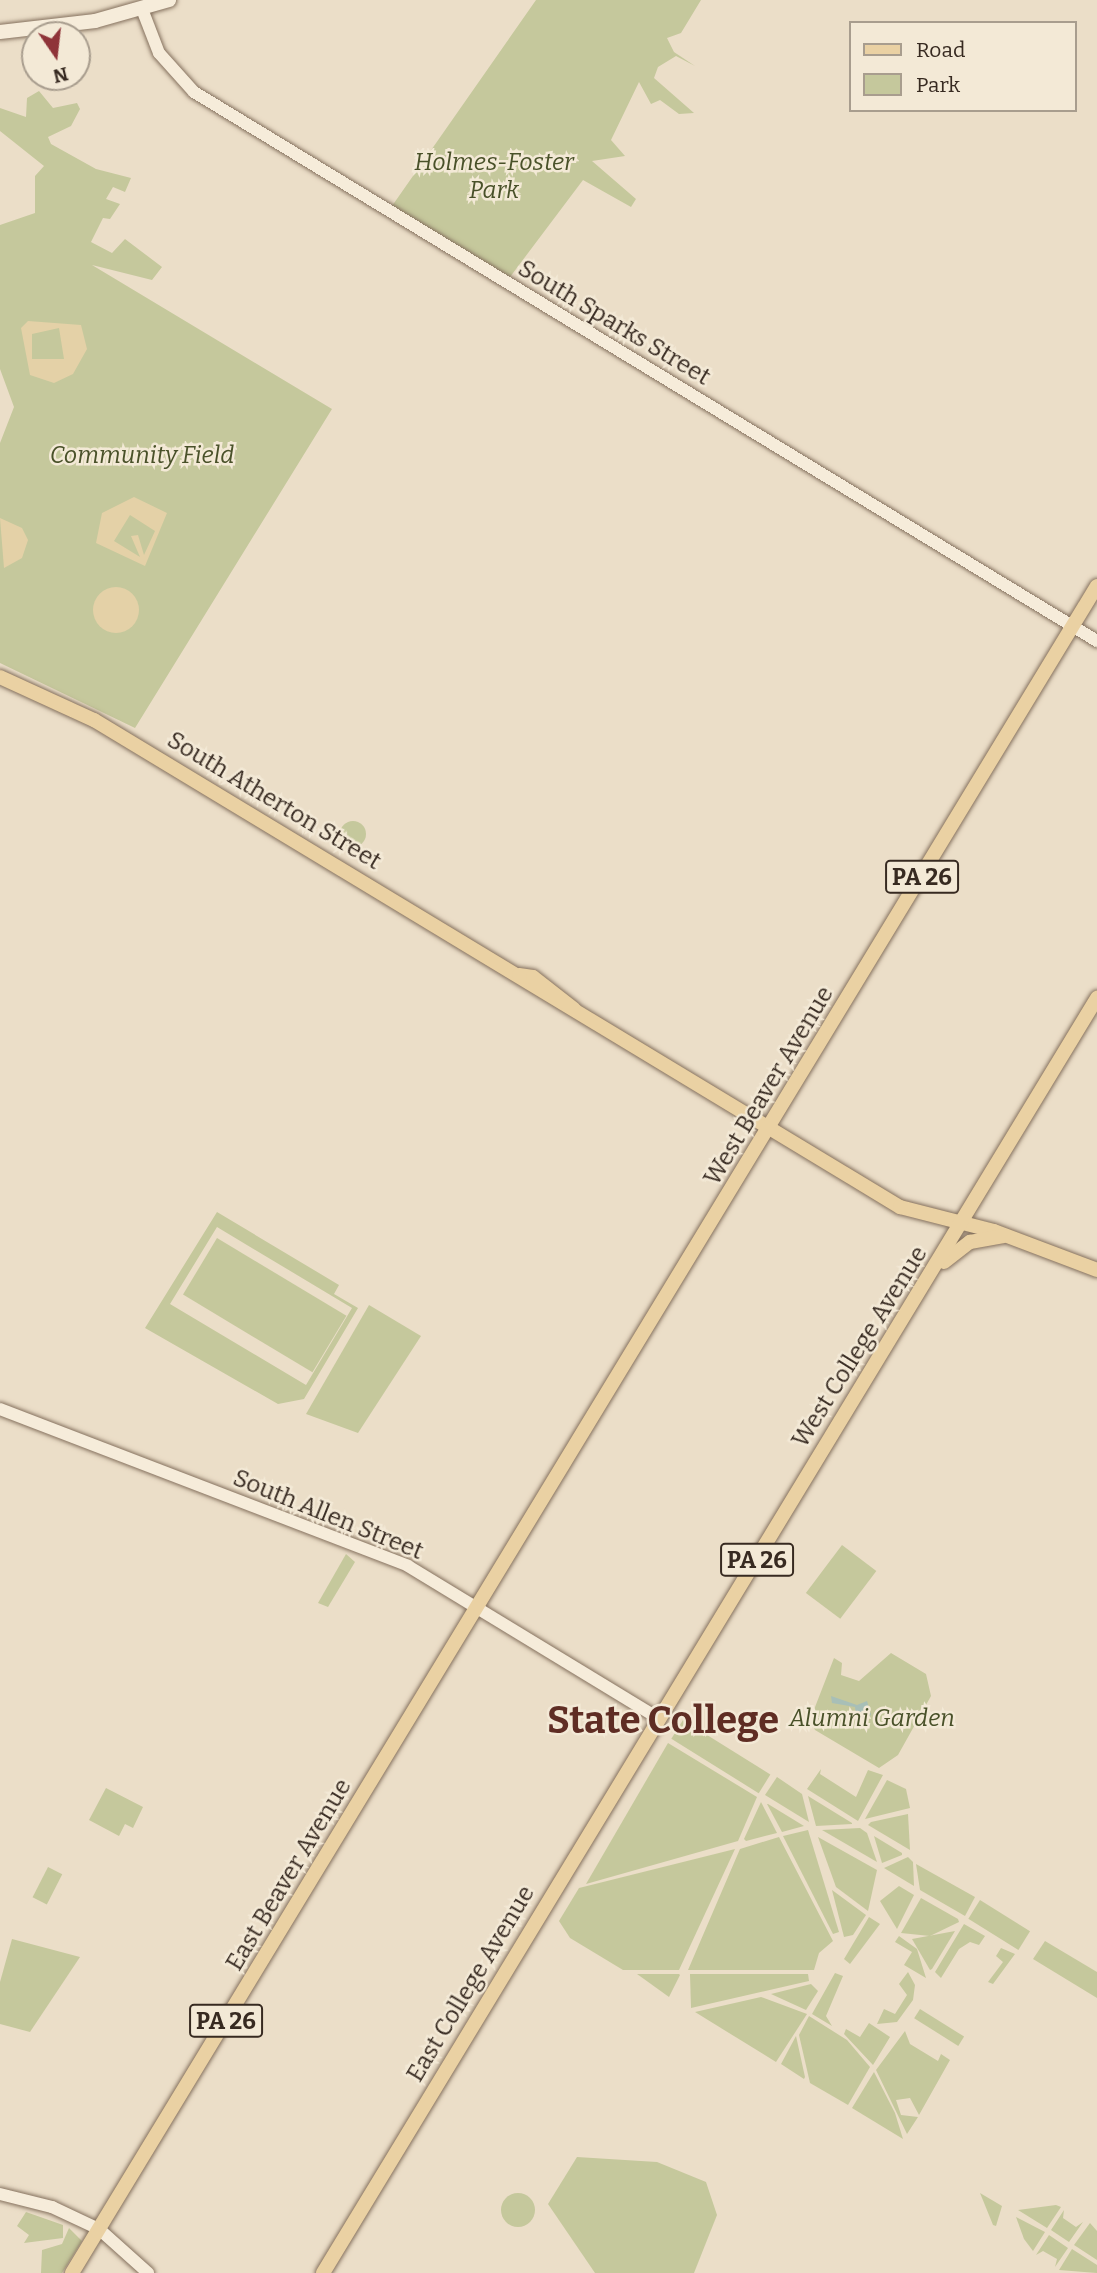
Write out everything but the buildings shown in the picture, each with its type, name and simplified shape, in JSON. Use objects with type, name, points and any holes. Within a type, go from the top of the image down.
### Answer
[{"type":"main road","points":[[0,32],[142,9],[169,0]]},
{"type":"main road","name":"West Beaver Avenue","points":[[479,1609],[772,1129],[1097,586]]},
{"type":"main road","name":"South Atherton Street","points":[[0,677],[94,720],[519,975],[561,1007],[574,1009],[909,1212],[1013,1237],[1097,1270]]},
{"type":"main road","name":"West College Avenue","points":[[658,1718],[933,1273],[967,1225],[1097,998]]},
{"type":"main road","points":[[933,1273],[970,1242],[1013,1237]]},
{"type":"main road","name":"East Beaver Avenue","points":[[72,2273],[479,1609]]},
{"type":"main road","name":"East College Avenue","points":[[323,2273],[658,1718]]},
{"type":"street","name":"South Sparks Street","points":[[142,9],[159,53],[194,92],[1097,641]]},
{"type":"street","name":"South Allen Street","points":[[0,1409],[408,1566],[658,1718]]},
{"type":"street","points":[[0,2194],[52,2207],[99,2229],[148,2273]]},
{"type":"green space","name":"Holmes-Foster Park","points":[[536,0],[701,0],[681,33],[667,38],[674,52],[695,66],[676,56],[658,67],[654,78],[694,113],[679,114],[660,100],[651,104],[639,82],[611,140],[625,156],[592,161],[636,199],[631,207],[583,180],[510,277],[392,206]]},
{"type":"green space","name":"Community Field","points":[[39,91],[53,108],[77,103],[80,109],[71,126],[48,137],[51,144],[96,169],[131,178],[125,192],[113,187],[106,199],[120,204],[110,219],[103,218],[91,242],[112,253],[125,239],[162,267],[152,280],[92,265],[332,409],[135,728],[0,663],[0,443],[14,407],[0,369],[0,225],[35,213],[35,176],[44,166],[0,131],[0,108],[26,117],[27,98]]},
{"type":"green space","points":[[353,821],[362,825],[366,834],[362,843],[353,847],[344,843],[340,834],[344,825]]},
{"type":"green space","points":[[217,1212],[339,1285],[334,1294],[358,1308],[304,1399],[278,1404],[145,1328]],"holes":[[[217,1227],[352,1308],[306,1385],[170,1304]]]},
{"type":"green space","points":[[217,1238],[346,1316],[312,1372],[183,1295]]},
{"type":"green space","points":[[369,1305],[421,1336],[358,1433],[306,1414]]},
{"type":"green space","points":[[842,1545],[876,1571],[840,1619],[806,1593]]},
{"type":"green space","points":[[346,1554],[355,1562],[328,1607],[318,1603]]},
{"type":"green space","name":"Alumni Garden","points":[[891,1653],[926,1674],[931,1696],[898,1755],[879,1768],[815,1730],[810,1720],[834,1658],[842,1663],[841,1675],[859,1681]]},
{"type":"green space","points":[[683,1720],[770,1775],[759,1793],[671,1739]]},
{"type":"green space","points":[[668,1743],[757,1797],[738,1841],[586,1884]]},
{"type":"green space","points":[[821,1769],[820,1774],[856,1797],[868,1770],[883,1775],[858,1821],[807,1789]]},
{"type":"green space","points":[[777,1777],[802,1794],[809,1822],[765,1795]]},
{"type":"green space","points":[[887,1780],[906,1789],[910,1808],[865,1819]]},
{"type":"green space","points":[[106,1788],[143,1807],[133,1828],[125,1824],[119,1836],[89,1820]]},
{"type":"green space","points":[[808,1796],[852,1823],[852,1824],[816,1826]]},
{"type":"green space","points":[[761,1802],[777,1833],[746,1841],[744,1839]]},
{"type":"green space","points":[[768,1804],[804,1826],[782,1832]]},
{"type":"green space","points":[[908,1814],[910,1850],[868,1825],[871,1822]]},
{"type":"green space","points":[[860,1828],[867,1833],[877,1862],[822,1830]]},
{"type":"green space","points":[[808,1830],[839,1932],[833,1934],[783,1836]]},
{"type":"green space","points":[[874,1836],[902,1853],[902,1855],[882,1863]]},
{"type":"green space","points":[[779,1837],[833,1941],[819,1953],[814,1970],[688,1970],[740,1849]]},
{"type":"green space","points":[[818,1837],[877,1870],[868,1911],[836,1887]]},
{"type":"green space","points":[[735,1849],[679,1970],[623,1970],[570,1938],[559,1921],[579,1888]]},
{"type":"green space","points":[[908,1857],[913,1862],[914,1886],[884,1868]]},
{"type":"green space","points":[[916,1864],[975,1897],[965,1916],[920,1890]]},
{"type":"green space","points":[[48,1867],[62,1874],[47,1905],[33,1897]]},
{"type":"green space","points":[[899,1886],[914,1895],[897,1929],[880,1901]]},
{"type":"green space","points":[[832,1890],[866,1915],[853,1935],[844,1937]]},
{"type":"green space","points":[[921,1898],[959,1922],[930,1936],[901,1933]]},
{"type":"green space","points":[[980,1900],[1030,1931],[1018,1950],[968,1919]]},
{"type":"green space","points":[[869,1917],[880,1924],[850,1964],[844,1959]]},
{"type":"green space","points":[[964,1924],[985,1936],[979,1945],[970,1942],[959,1949],[941,1978],[935,1972]]},
{"type":"green space","points":[[955,1931],[932,1969],[930,1970],[912,1939]]},
{"type":"green space","points":[[899,1936],[917,1949],[926,1978],[904,1965],[912,1952],[895,1942]]},
{"type":"green space","points":[[12,1939],[80,1957],[30,2032],[0,2024],[0,1982]]},
{"type":"green space","points":[[1045,1941],[1097,1972],[1097,1998],[1033,1959]]},
{"type":"green space","points":[[1001,1948],[1015,1954],[993,1984],[988,1982],[1003,1962],[996,1956]]},
{"type":"green space","points":[[908,1972],[915,1985],[913,2000],[897,2022],[877,2024],[884,2009],[895,2014],[907,1995],[899,1984]]},
{"type":"green space","points":[[835,1973],[843,1976],[826,2016],[832,2026],[812,2014]]},
{"type":"green space","points":[[637,1974],[679,1974],[680,1975],[669,1997]]},
{"type":"green space","points":[[690,1974],[808,1974],[809,1981],[691,2008]]},
{"type":"green space","points":[[811,1984],[818,1991],[806,2010],[771,1994]]},
{"type":"green space","points":[[761,1997],[807,2014],[776,2062],[695,2012]]},
{"type":"green space","points":[[920,2009],[964,2037],[958,2046],[914,2018]]},
{"type":"green space","points":[[809,2016],[847,2040],[870,2067],[848,2105],[810,2083],[799,2035]]},
{"type":"green space","points":[[869,2023],[890,2037],[873,2065],[844,2034],[846,2029],[860,2037]]},
{"type":"green space","points":[[905,2031],[910,2044],[938,2061],[941,2054],[950,2060],[919,2115],[910,2098],[896,2100],[901,2115],[918,2117],[907,2134],[876,2070]]},
{"type":"green space","points":[[796,2036],[805,2077],[804,2079],[781,2064]]},
{"type":"green space","points":[[874,2072],[895,2113],[903,2139],[852,2108]]},
{"type":"green space","points":[[577,2157],[657,2162],[706,2182],[717,2215],[694,2273],[595,2273],[548,2204]]},
{"type":"green space","points":[[518,2193],[530,2198],[535,2210],[530,2222],[518,2227],[506,2222],[501,2210],[506,2198]]},
{"type":"green space","points":[[980,2193],[1002,2206],[996,2226],[993,2225]]},
{"type":"green space","points":[[1056,2205],[1061,2207],[1047,2228],[1018,2210]]},
{"type":"green space","points":[[1064,2210],[1063,2218],[1076,2227],[1083,2222],[1069,2242],[1051,2230]]},
{"type":"green space","points":[[26,2212],[63,2225],[63,2238],[24,2243],[29,2235],[17,2226]]},
{"type":"green space","points":[[1016,2217],[1045,2232],[1033,2251],[1024,2239]]},
{"type":"green space","points":[[1090,2223],[1097,2231],[1097,2260],[1074,2245]]},
{"type":"green space","points":[[69,2228],[82,2241],[62,2273],[41,2273],[42,2250],[62,2244]]},
{"type":"green space","points":[[1049,2235],[1068,2248],[1055,2267],[1057,2259],[1043,2251],[1036,2255]]},
{"type":"green space","points":[[1072,2249],[1097,2265],[1097,2273],[1059,2270]]},
{"type":"sand","points":[[28,321],[81,325],[87,349],[73,374],[54,383],[30,375],[21,328]],"holes":[[[59,328],[64,359],[32,359],[32,334]]]},
{"type":"sand","points":[[134,497],[167,513],[145,566],[96,543],[102,513]],"holes":[[[130,515],[155,531],[144,555],[138,535],[131,536],[140,557],[114,541]]]},
{"type":"sand","points":[[0,518],[22,528],[28,540],[22,558],[4,568]]},
{"type":"sand","points":[[116,587],[132,594],[139,610],[132,626],[116,633],[100,626],[93,610],[100,594]]},
{"type":"water","points":[[831,1696],[857,1705],[867,1701],[871,1715],[857,1721],[855,1707],[832,1703]]},
{"type":"district","name":"State College","points":[[663,1721]]}]
